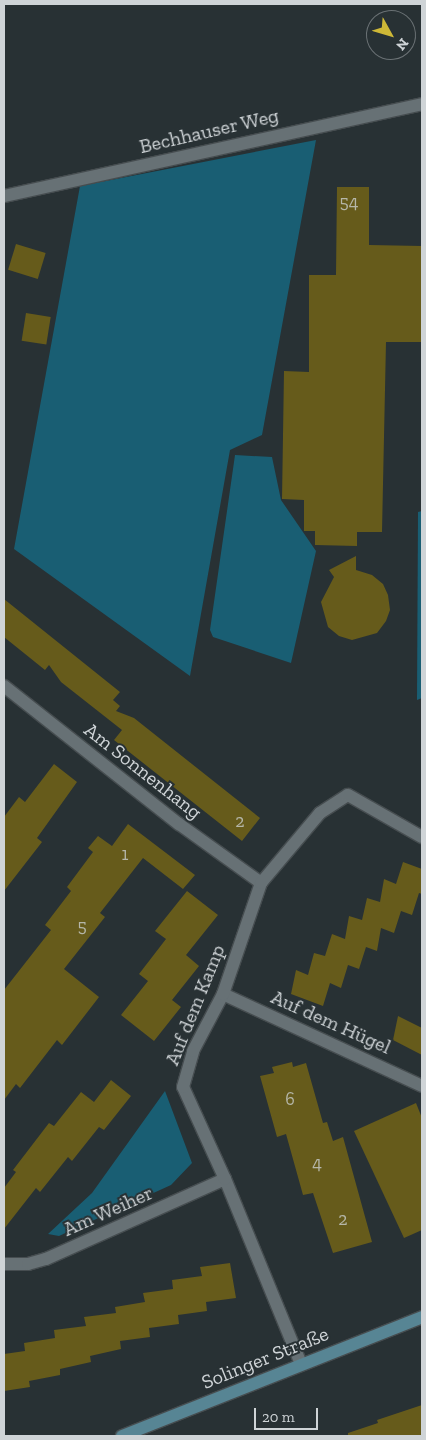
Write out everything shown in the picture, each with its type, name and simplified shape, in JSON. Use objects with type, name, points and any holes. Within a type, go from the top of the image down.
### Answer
[{"type":"main road","name":"Solinger Straße","points":[[122,1436],[422,1317]]},
{"type":"street","name":"Bechhauser Weg","points":[[4,196],[422,104]]},
{"type":"street","name":"Am Sonnenhang","points":[[4,686],[179,824],[261,883]]},
{"type":"street","name":"Auf dem Kamp","points":[[301,1364],[225,1179],[183,1087],[193,1051],[223,994],[261,883],[320,812],[348,795],[422,837]]},
{"type":"street","name":"Auf dem Hügel","points":[[223,994],[422,1086]]},
{"type":"street","name":"Am Weiher","points":[[4,1264],[28,1264],[46,1259],[225,1179]]},
{"type":"shaded area","points":[[316,140],[262,435],[230,450],[190,676],[14,549],[80,186]]},
{"type":"shaded area","points":[[235,455],[272,457],[281,500],[316,551],[291,663],[213,637],[210,630]]},
{"type":"shaded area","points":[[422,511],[422,698],[417,700],[418,512]]},
{"type":"shaded area","points":[[165,1091],[192,1163],[171,1185],[59,1236],[48,1234],[92,1193]]},
{"type":"building","points":[[337,187],[369,187],[369,245],[422,246],[422,342],[386,342],[382,532],[357,532],[357,546],[315,545],[315,531],[304,531],[304,500],[282,499],[284,371],[309,372],[309,275],[336,275]]},
{"type":"building","points":[[16,244],[46,253],[38,279],[8,270]]},
{"type":"building","points":[[26,313],[51,317],[46,345],[22,341]]},
{"type":"building","points":[[356,556],[356,570],[372,575],[383,584],[388,595],[390,610],[386,621],[377,633],[352,640],[339,636],[328,627],[321,602],[334,577],[329,570]]},
{"type":"building","points":[[4,599],[120,692],[113,700],[120,706],[116,711],[134,718],[260,818],[242,841],[114,740],[122,730],[61,682],[49,665],[45,670],[4,637]]},
{"type":"building","points":[[54,764],[77,782],[37,838],[42,842],[4,891],[4,817],[19,797],[25,802]]},
{"type":"building","points":[[128,824],[195,875],[183,889],[143,858],[100,913],[105,917],[64,969],[99,997],[62,1045],[57,1040],[20,1088],[16,1084],[4,1100],[4,990],[51,930],[45,925],[71,891],[67,887],[93,852],[88,848],[98,836],[112,846]]},
{"type":"building","points":[[403,862],[422,869],[422,894],[419,893],[412,915],[401,911],[394,933],[381,928],[377,951],[366,947],[359,969],[348,965],[341,988],[330,983],[323,1006],[291,994],[296,970],[308,975],[314,953],[325,956],[332,934],[345,939],[349,916],[362,920],[367,898],[380,902],[384,879],[396,884]]},
{"type":"building","points":[[187,891],[218,915],[186,955],[199,966],[172,1000],[181,1007],[154,1041],[121,1015],[148,981],[139,974],[166,939],[155,931]]},
{"type":"building","points":[[398,1016],[422,1028],[422,1055],[393,1040]]},
{"type":"building","points":[[292,1062],[293,1067],[306,1063],[323,1123],[327,1122],[333,1141],[343,1137],[372,1242],[333,1253],[313,1193],[303,1195],[286,1134],[277,1137],[260,1076],[274,1073],[272,1067]]},
{"type":"building","points":[[111,1080],[131,1096],[104,1130],[99,1127],[72,1161],[68,1157],[40,1192],[36,1188],[4,1229],[4,1188],[16,1172],[13,1170],[49,1123],[54,1126],[81,1092],[94,1102]]},
{"type":"building","points":[[416,1103],[422,1118],[422,1230],[404,1238],[354,1131]]},
{"type":"building","points":[[230,1263],[236,1298],[206,1302],[207,1311],[178,1315],[179,1324],[149,1328],[150,1337],[120,1341],[121,1349],[90,1356],[91,1362],[60,1369],[60,1375],[29,1381],[30,1387],[4,1391],[4,1354],[25,1351],[24,1343],[55,1338],[54,1330],[86,1326],[84,1317],[116,1313],[115,1307],[145,1302],[143,1293],[173,1289],[172,1280],[202,1276],[200,1267]]},
{"type":"building","points":[[422,1405],[422,1436],[348,1436],[348,1433],[378,1423],[377,1420]]}]
